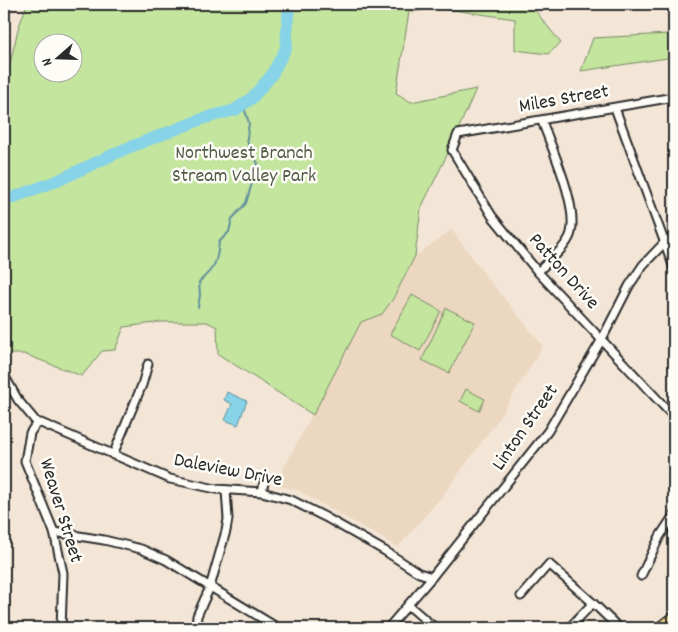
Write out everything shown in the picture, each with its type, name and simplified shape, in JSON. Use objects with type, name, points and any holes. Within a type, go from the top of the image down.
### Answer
[{"type":"main road","points":[[661,628],[674,618]]},
{"type":"street","name":"Miles Street","points":[[458,134],[674,97]]},
{"type":"street","points":[[615,108],[674,268]]},
{"type":"street","points":[[538,272],[567,242],[571,235],[573,223],[570,199],[542,121]]},
{"type":"street","name":"Patton Drive","points":[[458,134],[452,150],[492,216],[538,272],[674,417]]},
{"type":"street","name":"Linton Street","points":[[388,628],[432,577],[548,431],[602,339],[629,286],[643,265],[664,243],[674,236]]},
{"type":"street","points":[[113,455],[142,385],[148,364]]},
{"type":"street","points":[[4,375],[18,400],[38,424]]},
{"type":"street","name":"Daleview Drive","points":[[38,424],[42,423],[170,479],[226,490],[262,492],[291,500],[385,551],[419,573],[432,577]]},
{"type":"street","name":"Weaver Street","points":[[38,424],[30,433],[25,461],[54,532],[63,573],[61,628]]},
{"type":"street","points":[[262,492],[264,482]]},
{"type":"street","points":[[196,628],[197,616],[210,587],[226,531],[228,519],[226,490]]},
{"type":"street","points":[[641,576],[660,536],[674,515]]},
{"type":"street","points":[[54,532],[104,540],[141,550],[166,560],[278,628]]},
{"type":"street","points":[[521,596],[549,564],[619,628]]},
{"type":"street","points":[[569,628],[593,603]]},
{"type":"street","points":[[408,605],[435,628]]},
{"type":"street","points":[[4,625],[7,628]]},
{"type":"shaded area","points":[[452,230],[488,279],[543,346],[495,424],[443,495],[398,547],[297,490],[275,485],[361,322],[382,314],[393,299],[415,256]]},
{"type":"green space","name":"Northwest Branch Stream Valley Park","points":[[27,4],[530,4],[561,43],[548,54],[515,50],[515,19],[439,8],[409,12],[396,93],[411,102],[476,89],[421,208],[415,256],[393,299],[382,314],[361,322],[313,415],[218,354],[217,327],[207,322],[162,322],[124,327],[115,350],[102,351],[82,376],[24,354],[4,354],[4,90],[18,29]]},
{"type":"green space","points":[[671,4],[674,4],[674,57],[581,71],[593,38],[668,34]]},
{"type":"green space","points":[[412,295],[441,311],[420,351],[390,334]]},
{"type":"green space","points":[[446,308],[475,322],[449,373],[422,360]]},
{"type":"green space","points":[[466,389],[485,399],[479,411],[460,401]]},
{"type":"water","points":[[227,392],[247,401],[238,425],[225,420],[232,404],[224,400]]},
{"type":"waterway","points":[[4,201],[59,180],[125,149],[205,118],[235,110],[252,98],[271,76],[286,48],[289,4]]},
{"type":"waterway","points":[[198,307],[200,295],[199,282],[209,273],[214,265],[219,242],[229,232],[232,219],[246,203],[258,163],[249,150],[247,138],[249,123],[243,104]]}]
